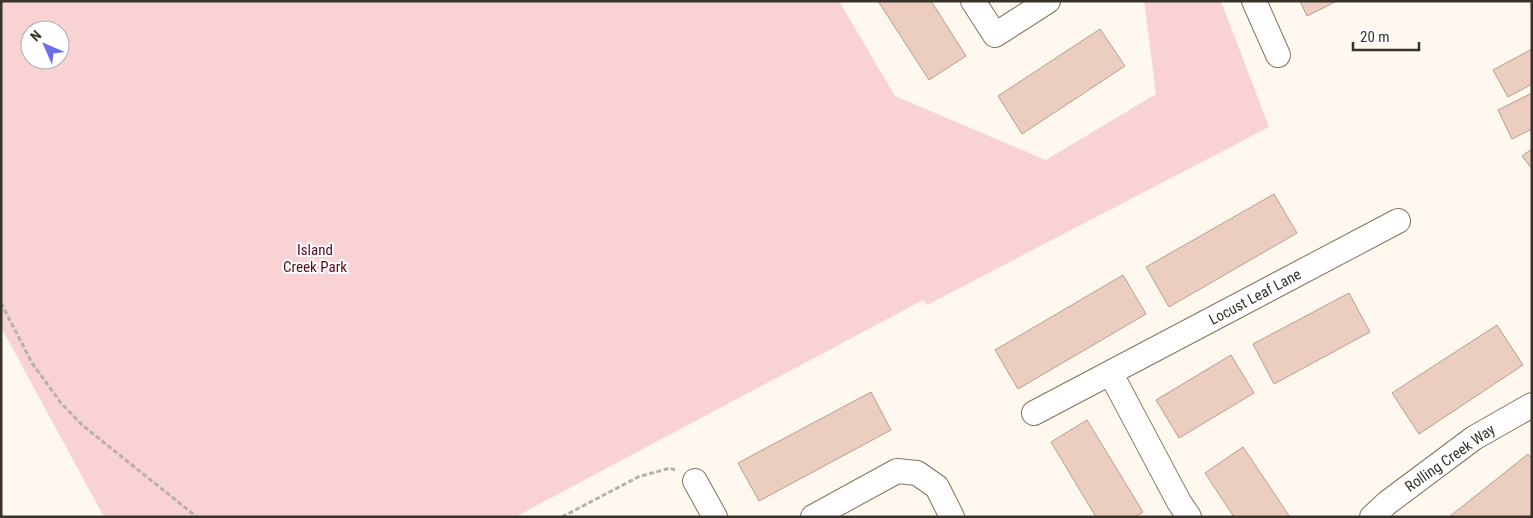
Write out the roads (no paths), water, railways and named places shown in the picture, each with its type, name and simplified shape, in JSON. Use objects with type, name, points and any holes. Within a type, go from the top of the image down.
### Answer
[{"type":"street","points":[[973,1],[995,35],[1048,1]]},
{"type":"street","points":[[1254,1],[1278,55]]},
{"type":"street","name":"Locust Leaf Lane","points":[[1034,413],[1398,221]]},
{"type":"street","points":[[1111,374],[1179,502],[1189,517]]},
{"type":"street","name":"Rolling Creek Way","points":[[1372,517],[1387,503],[1474,438],[1532,405]]},
{"type":"street","points":[[813,517],[897,471],[917,472],[937,487],[952,517]]},
{"type":"street","points":[[695,481],[715,517]]},
{"type":"park label","name":"Island Creek Park","points":[[315,258]]}]
